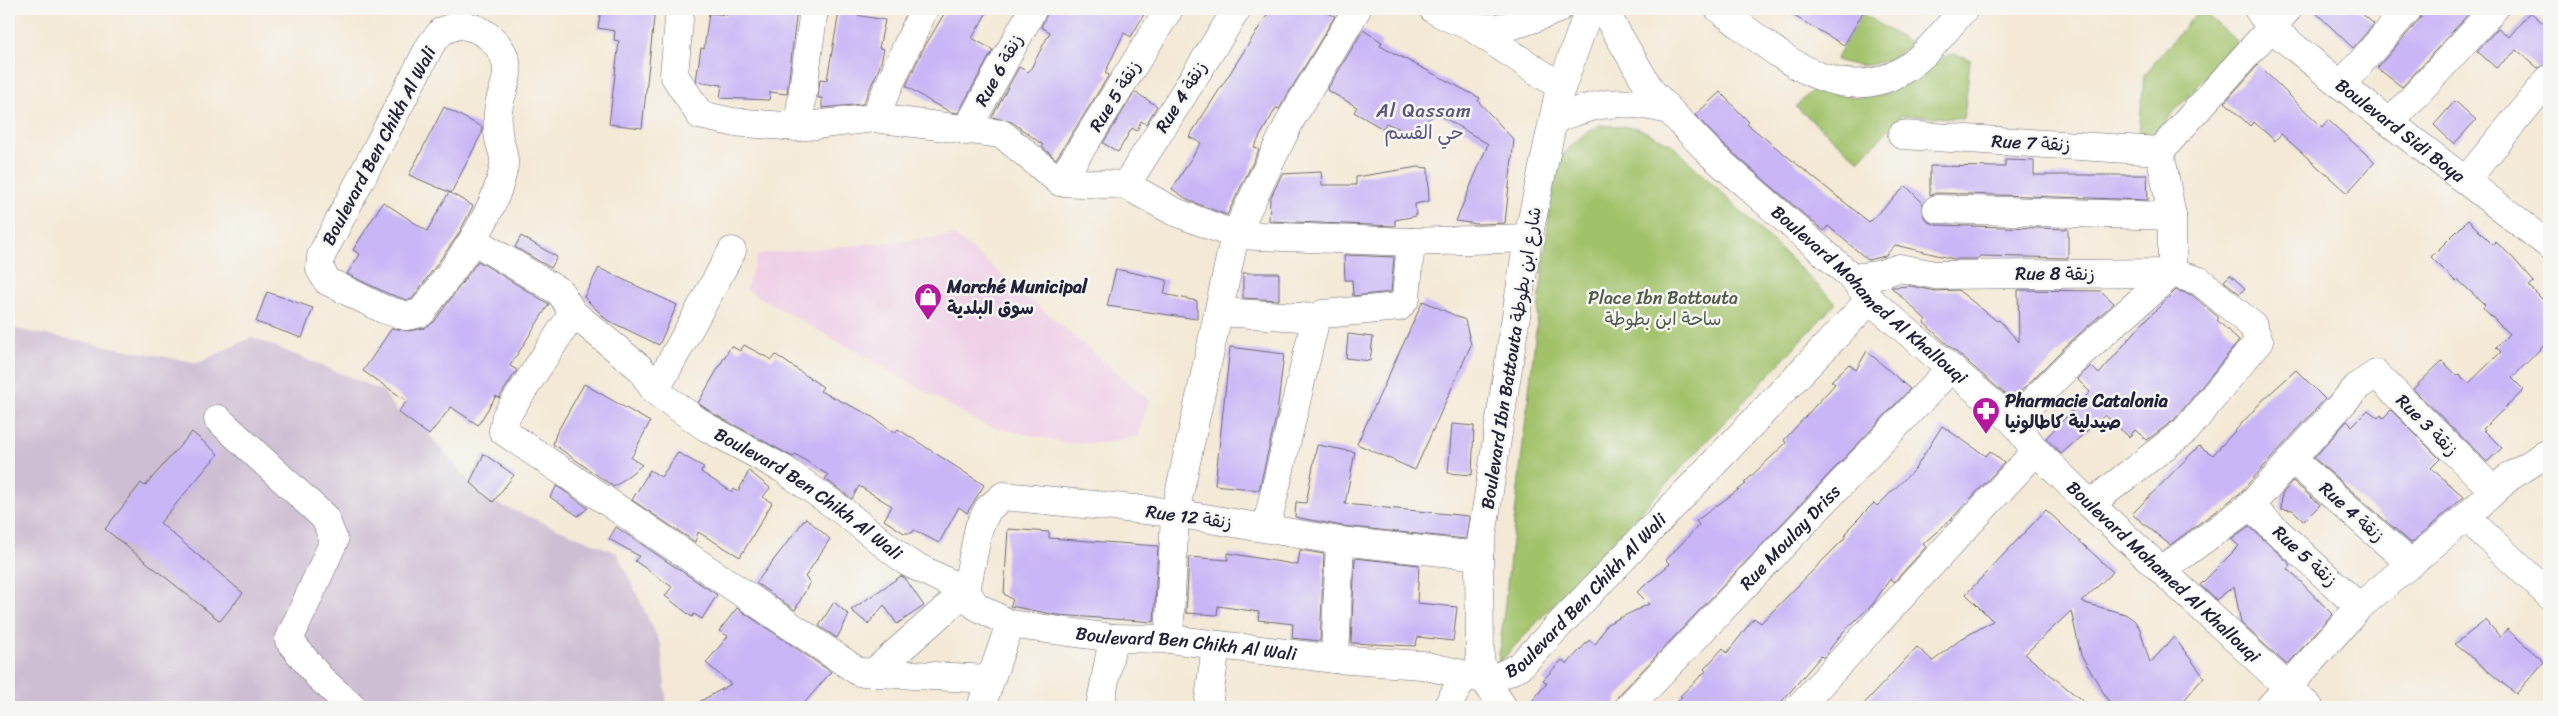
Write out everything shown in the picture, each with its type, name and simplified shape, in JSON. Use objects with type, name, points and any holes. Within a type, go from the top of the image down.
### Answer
[{"type":"street","points":[[680,9],[674,75],[700,115],[732,122],[798,127],[874,118],[1002,134],[1060,182],[1126,185],[1173,211],[1235,235],[1411,242],[1528,238]]},
{"type":"street","points":[[798,127],[814,9]]},
{"type":"street","points":[[874,118],[924,9]]},
{"type":"street","name":"Rue 6 زنقة","points":[[966,131],[1033,9]]},
{"type":"street","name":"Rue 5 زنقة","points":[[1060,182],[1169,9]]},
{"type":"street","name":"Rue 4 زنقة","points":[[1126,185],[1236,9]]},
{"type":"street","points":[[1169,639],[1175,513],[1235,235],[1291,119],[1357,9]]},
{"type":"street","points":[[1433,9],[1473,28],[1561,87]]},
{"type":"street","points":[[1473,28],[1498,29],[1522,24],[1558,9]]},
{"type":"street","name":"Boulevard Ibn Battouta شارع ابن بطوطة","points":[[1484,691],[1480,657],[1479,556],[1528,238],[1561,87],[1589,9]]},
{"type":"street","name":"Boulevard Mohamed Al Khallouqi","points":[[1603,9],[1651,91],[1712,155],[1853,278],[1870,300],[2013,422],[2036,450],[2090,504],[2308,707]]},
{"type":"street","points":[[1719,9],[1793,62],[1815,75],[1838,83],[1860,85],[1882,80],[1905,68],[1929,49],[1964,9]]},
{"type":"street","points":[[2341,85],[2408,9]]},
{"type":"street","points":[[2391,122],[2494,9]]},
{"type":"street","points":[[2013,422],[2080,354],[2172,273],[2172,216],[2160,151],[2272,15]]},
{"type":"street","name":"Boulevard Sidi Boya","points":[[2272,15],[2341,85],[2549,245]]},
{"type":"street","name":"Boulevard Ben Chikh Al Wali","points":[[458,25],[471,25],[497,43],[506,57],[508,73],[499,105],[497,127],[504,163],[487,214],[473,240],[421,313],[413,316],[383,309],[326,281],[320,269],[321,256],[431,44],[442,31],[458,25]]},
{"type":"street","points":[[2466,180],[2549,79]]},
{"type":"street","points":[[1553,120],[1581,108],[1609,102],[1635,102],[1669,110]]},
{"type":"street","name":"Rue 7 زنقة","points":[[1902,135],[2160,151]]},
{"type":"street","points":[[1937,209],[2172,216]]},
{"type":"street","name":"Boulevard Ben Chikh Al Wali","points":[[473,240],[560,292],[574,313],[640,368],[655,391],[706,427],[784,469],[840,509],[907,562],[966,591],[976,606],[1010,624],[1113,638],[1169,639],[1335,659],[1422,664],[1484,691],[1502,675],[1520,666],[1870,300]]},
{"type":"street","points":[[1218,312],[1316,318],[1323,314],[1399,307],[1406,298],[1411,242]]},
{"type":"street","points":[[655,391],[732,251]]},
{"type":"street","name":"Rue 8 زنقة","points":[[1853,278],[1878,275],[1899,268],[1935,274],[2172,273],[2200,281],[2243,320],[2253,326],[2259,341],[2186,430],[2090,504]]},
{"type":"street","points":[[574,313],[506,416],[503,431],[859,672],[989,678]]},
{"type":"street","points":[[1266,528],[1316,318]]},
{"type":"street","name":"Rue Moulay Driss","points":[[1629,707],[1950,368]]},
{"type":"street","name":"Rue 3 زنقة","points":[[2293,460],[2358,386],[2376,374],[2493,490]]},
{"type":"street","points":[[218,419],[325,518],[334,540],[289,640],[319,677],[352,707]]},
{"type":"street","points":[[1799,707],[2036,450]]},
{"type":"street","points":[[2270,707],[2289,688],[2359,607],[2466,517],[2508,478],[2546,454],[2549,455]]},
{"type":"street","points":[[2162,570],[2250,506],[2293,460]]},
{"type":"street","name":"Rue 4 زنقة","points":[[2293,460],[2411,564]]},
{"type":"street","name":"Rue 12 زنقة","points":[[966,591],[979,527],[988,510],[1003,496],[1175,513],[1340,541],[1479,556]]},
{"type":"street","name":"Rue 5 زنقة","points":[[2250,506],[2359,607]]},
{"type":"street","points":[[2466,517],[2549,595]]},
{"type":"street","points":[[1335,659],[1340,541]]},
{"type":"street","points":[[874,673],[966,591]]},
{"type":"street","points":[[980,707],[1010,624]]},
{"type":"street","points":[[1100,707],[1113,638]]},
{"type":"street","points":[[1208,707],[1216,645]]},
{"type":"street","points":[[1448,707],[1484,691]]},
{"type":"shaded area","name":"Marché Municipal سوق البلدية","points":[[956,236],[1149,400],[1138,436],[1104,443],[1066,443],[984,425],[746,289],[758,254]]},
{"type":"shaded area","points":[[9,328],[198,363],[252,337],[383,391],[398,412],[429,435],[484,498],[617,553],[661,645],[667,707],[9,707]]},
{"type":"green space","points":[[2200,9],[2238,42],[2151,137],[2139,135],[2144,75]]},
{"type":"green space","points":[[1862,13],[1911,44],[1876,64],[1858,65],[1836,60]]},
{"type":"green space","points":[[1954,54],[1970,59],[1964,119],[1902,115],[1859,161],[1796,107],[1814,88],[1850,96],[1862,97],[1885,94],[1908,83],[1941,59]]},
{"type":"green space","name":"Place Ibn Battouta ساحة ابن بطوطة","points":[[1600,125],[1638,128],[1671,144],[1836,303],[1498,664],[1551,198],[1557,172],[1565,154],[1577,140]]},
{"type":"building","points":[[601,9],[655,9],[642,128],[609,124],[619,41],[614,40],[615,31],[598,28]]},
{"type":"building","points":[[728,9],[797,9],[787,94],[770,92],[769,100],[720,98],[722,85],[696,81],[701,48],[704,49],[709,13],[727,15]]},
{"type":"building","points":[[947,9],[989,9],[972,38],[993,50],[958,113],[951,112],[931,102],[906,86],[922,51]]},
{"type":"building","points":[[1049,9],[1147,9],[1131,37],[1124,33],[1105,73],[1109,75],[1056,159],[1042,147],[1043,145],[1012,122],[992,117],[1019,67],[1028,72],[1030,70],[1050,32],[1041,27]]},
{"type":"building","points":[[1271,9],[1317,9],[1335,16],[1279,109],[1276,108],[1254,147],[1259,150],[1227,215],[1190,201],[1172,189],[1201,143],[1189,137]]},
{"type":"building","points":[[1782,9],[1865,9],[1844,45]]},
{"type":"building","points":[[2312,9],[2357,9],[2374,24],[2353,48]]},
{"type":"building","points":[[2423,9],[2473,9],[2402,87],[2377,68],[2420,19]]},
{"type":"building","points":[[839,12],[885,20],[879,48],[884,49],[880,66],[863,104],[822,108],[822,98],[818,98],[820,79],[827,80]]},
{"type":"building","points":[[2530,12],[2549,28],[2549,64],[2538,68],[2517,50],[2496,68],[2477,51],[2498,28],[2509,37]]},
{"type":"building","points":[[1363,30],[1382,42],[1380,46],[1480,98],[1478,101],[1514,140],[1505,223],[1477,224],[1456,221],[1488,144],[1436,113],[1411,134],[1386,123],[1383,129],[1354,112],[1357,107],[1327,90]]},
{"type":"building","points":[[2258,65],[2322,127],[2328,120],[2375,162],[2347,193],[2281,134],[2275,141],[2254,122],[2250,126],[2225,102]]},
{"type":"building","points":[[1135,92],[1157,106],[1146,124],[1141,121],[1137,131],[1132,128],[1118,152],[1103,143]]},
{"type":"building","points":[[1720,92],[1749,122],[1747,124],[1869,222],[1906,186],[1923,203],[1924,217],[1928,222],[1936,225],[2068,229],[2068,258],[1980,256],[1977,259],[1954,259],[1895,245],[1885,256],[1868,260],[1828,226],[1824,231],[1808,218],[1723,144],[1695,115]]},
{"type":"building","points":[[2455,101],[2476,120],[2454,144],[2434,125]]},
{"type":"building","points":[[444,107],[482,127],[482,133],[451,193],[409,175]]},
{"type":"building","points":[[2005,160],[2034,161],[2034,175],[2147,175],[2148,200],[1937,193],[1930,195],[1930,166],[2005,167]]},
{"type":"building","points":[[1418,167],[1428,168],[1429,201],[1415,204],[1416,216],[1395,220],[1395,226],[1269,221],[1270,199],[1282,174],[1321,172],[1322,185],[1356,185],[1356,177]]},
{"type":"building","points":[[449,192],[473,206],[458,235],[412,299],[407,300],[389,294],[347,274],[360,254],[353,250],[383,202],[427,231]]},
{"type":"building","points":[[2468,220],[2493,245],[2496,242],[2513,258],[2534,282],[2529,286],[2549,306],[2549,340],[2512,378],[2524,390],[2483,429],[2502,448],[2487,462],[2413,389],[2442,361],[2456,376],[2459,374],[2468,384],[2501,352],[2496,347],[2509,334],[2483,308],[2485,305],[2458,280],[2456,282],[2431,257]]},
{"type":"building","points":[[521,236],[557,257],[551,268],[515,247]]},
{"type":"building","points":[[1344,255],[1394,257],[1391,292],[1353,296],[1352,280],[1345,280]]},
{"type":"building","points":[[478,261],[549,304],[510,366],[517,370],[499,398],[496,396],[478,425],[451,407],[429,435],[398,412],[407,401],[363,371],[392,328],[409,331],[424,328],[434,322]]},
{"type":"building","points":[[599,268],[677,305],[659,345],[607,320],[584,297]]},
{"type":"building","points":[[1116,269],[1167,280],[1164,294],[1197,301],[1197,319],[1107,306]]},
{"type":"building","points":[[1243,273],[1279,273],[1279,300],[1243,298]]},
{"type":"building","points":[[2230,275],[2245,288],[2240,294],[2224,281]]},
{"type":"building","points":[[1911,286],[1935,291],[1958,290],[1997,321],[1999,320],[2019,342],[2018,290],[2101,291],[2114,303],[2069,343],[2012,400],[1924,323],[1926,320],[1891,287]]},
{"type":"building","points":[[2176,290],[2192,295],[2219,318],[2217,320],[2239,341],[2175,419],[2147,440],[2135,430],[2129,437],[2105,415],[2061,454],[2046,438],[2090,392],[2077,379],[2091,366],[2099,374],[2141,325]]},
{"type":"building","points":[[267,292],[313,308],[302,338],[256,322]]},
{"type":"building","points":[[1423,301],[1465,320],[1471,345],[1415,470],[1357,444]]},
{"type":"building","points":[[1348,334],[1373,337],[1370,361],[1346,358]]},
{"type":"building","points":[[744,345],[772,360],[776,355],[823,387],[820,391],[868,414],[895,433],[898,429],[984,485],[967,513],[959,507],[939,543],[914,530],[912,533],[904,533],[884,520],[892,506],[859,486],[852,499],[825,479],[828,475],[795,454],[793,457],[714,414],[698,403],[731,346],[740,351]]},
{"type":"building","points":[[1230,347],[1284,354],[1277,413],[1259,490],[1215,485]]},
{"type":"building","points":[[1867,351],[1910,389],[1618,696],[1614,707],[1527,707],[1547,683],[1543,680],[1562,660],[1567,664],[1589,640],[1595,645],[1607,624],[1649,604],[1637,592],[1670,564],[1666,560],[1699,525],[1696,521],[1746,484],[1744,483],[1786,443],[1784,440],[1835,384],[1831,381],[1849,364],[1856,370]]},
{"type":"building","points":[[2296,370],[2325,399],[2239,494],[2170,545],[2132,514],[2199,446],[2213,455],[2263,400]]},
{"type":"building","points":[[584,384],[650,422],[631,458],[642,465],[614,487],[553,444],[556,434]]},
{"type":"building","points":[[2368,410],[2378,418],[2381,415],[2383,418],[2391,410],[2440,459],[2431,468],[2464,497],[2411,543],[2314,458],[2347,421],[2352,426]]},
{"type":"building","points":[[1452,424],[1474,426],[1472,475],[1448,473]]},
{"type":"building","points":[[1942,426],[1986,456],[1990,451],[2004,463],[1952,518],[1923,544],[1926,547],[1894,582],[1890,579],[1873,604],[1843,632],[1823,658],[1821,656],[1777,707],[1672,707],[1682,697],[1680,696],[1706,671],[1704,669],[1723,648],[1727,653],[1754,618],[1761,623],[1844,539],[1849,528],[1874,503],[1877,506],[1915,469]]},
{"type":"building","points":[[192,432],[218,454],[160,523],[243,593],[220,621],[105,529],[141,483],[145,486]]},
{"type":"building","points":[[1317,445],[1355,452],[1345,504],[1469,516],[1466,539],[1342,526],[1295,517],[1296,502],[1306,503]]},
{"type":"building","points":[[678,453],[704,467],[701,472],[732,492],[734,489],[738,492],[749,471],[770,488],[763,497],[772,503],[740,557],[698,532],[695,542],[632,500],[650,470],[661,477]]},
{"type":"building","points":[[484,454],[514,475],[493,502],[470,482]]},
{"type":"building","points":[[2293,481],[2320,505],[2304,521],[2293,510],[2281,509],[2282,494]]},
{"type":"building","points":[[557,486],[588,508],[578,516],[550,497]]},
{"type":"building","points":[[2046,510],[2113,572],[2081,602],[2125,614],[2134,620],[2140,629],[2150,663],[2174,637],[2204,677],[2178,707],[2112,707],[2081,655],[2071,611],[2025,654],[2090,707],[1861,707],[1917,647],[1933,661],[1961,639],[1993,621],[1966,594]]},
{"type":"building","points":[[806,518],[830,539],[805,577],[810,582],[795,610],[756,583]]},
{"type":"building","points":[[2249,526],[2291,565],[2288,569],[2332,614],[2287,665],[2241,623],[2234,586],[2216,600],[2200,585],[2239,546],[2231,539]]},
{"type":"building","points":[[616,527],[717,595],[702,619],[694,614],[692,617],[665,596],[672,587],[635,561],[639,556],[609,539]]},
{"type":"building","points":[[1008,529],[1049,532],[1049,538],[1158,546],[1154,622],[1057,615],[1010,606],[1013,600],[1004,594]]},
{"type":"building","points":[[1300,550],[1324,554],[1320,641],[1292,638],[1293,624],[1258,620],[1259,612],[1218,606],[1217,615],[1186,613],[1189,557],[1228,560],[1228,553],[1298,565]]},
{"type":"building","points":[[1355,558],[1419,565],[1417,603],[1457,607],[1453,641],[1418,637],[1415,646],[1351,643]]},
{"type":"building","points":[[901,576],[905,578],[924,606],[897,624],[884,605],[868,624],[851,610]]},
{"type":"building","points":[[834,602],[849,615],[837,638],[819,626]]},
{"type":"building","points":[[737,608],[831,672],[801,707],[690,707],[731,684],[706,663],[728,636],[719,631]]},
{"type":"building","points":[[2486,620],[2500,637],[2507,629],[2544,662],[2516,694],[2455,644]]},
{"type":"place","name":"Marché Municipal سوق البلدية","points":[[928,321]]},
{"type":"place","name":"Pharmacie Catalonia صيدلية كاطالونيا","points":[[1986,435]]},
{"type":"district","name":"Al Qassam حي القسم","points":[[1424,121]]}]
